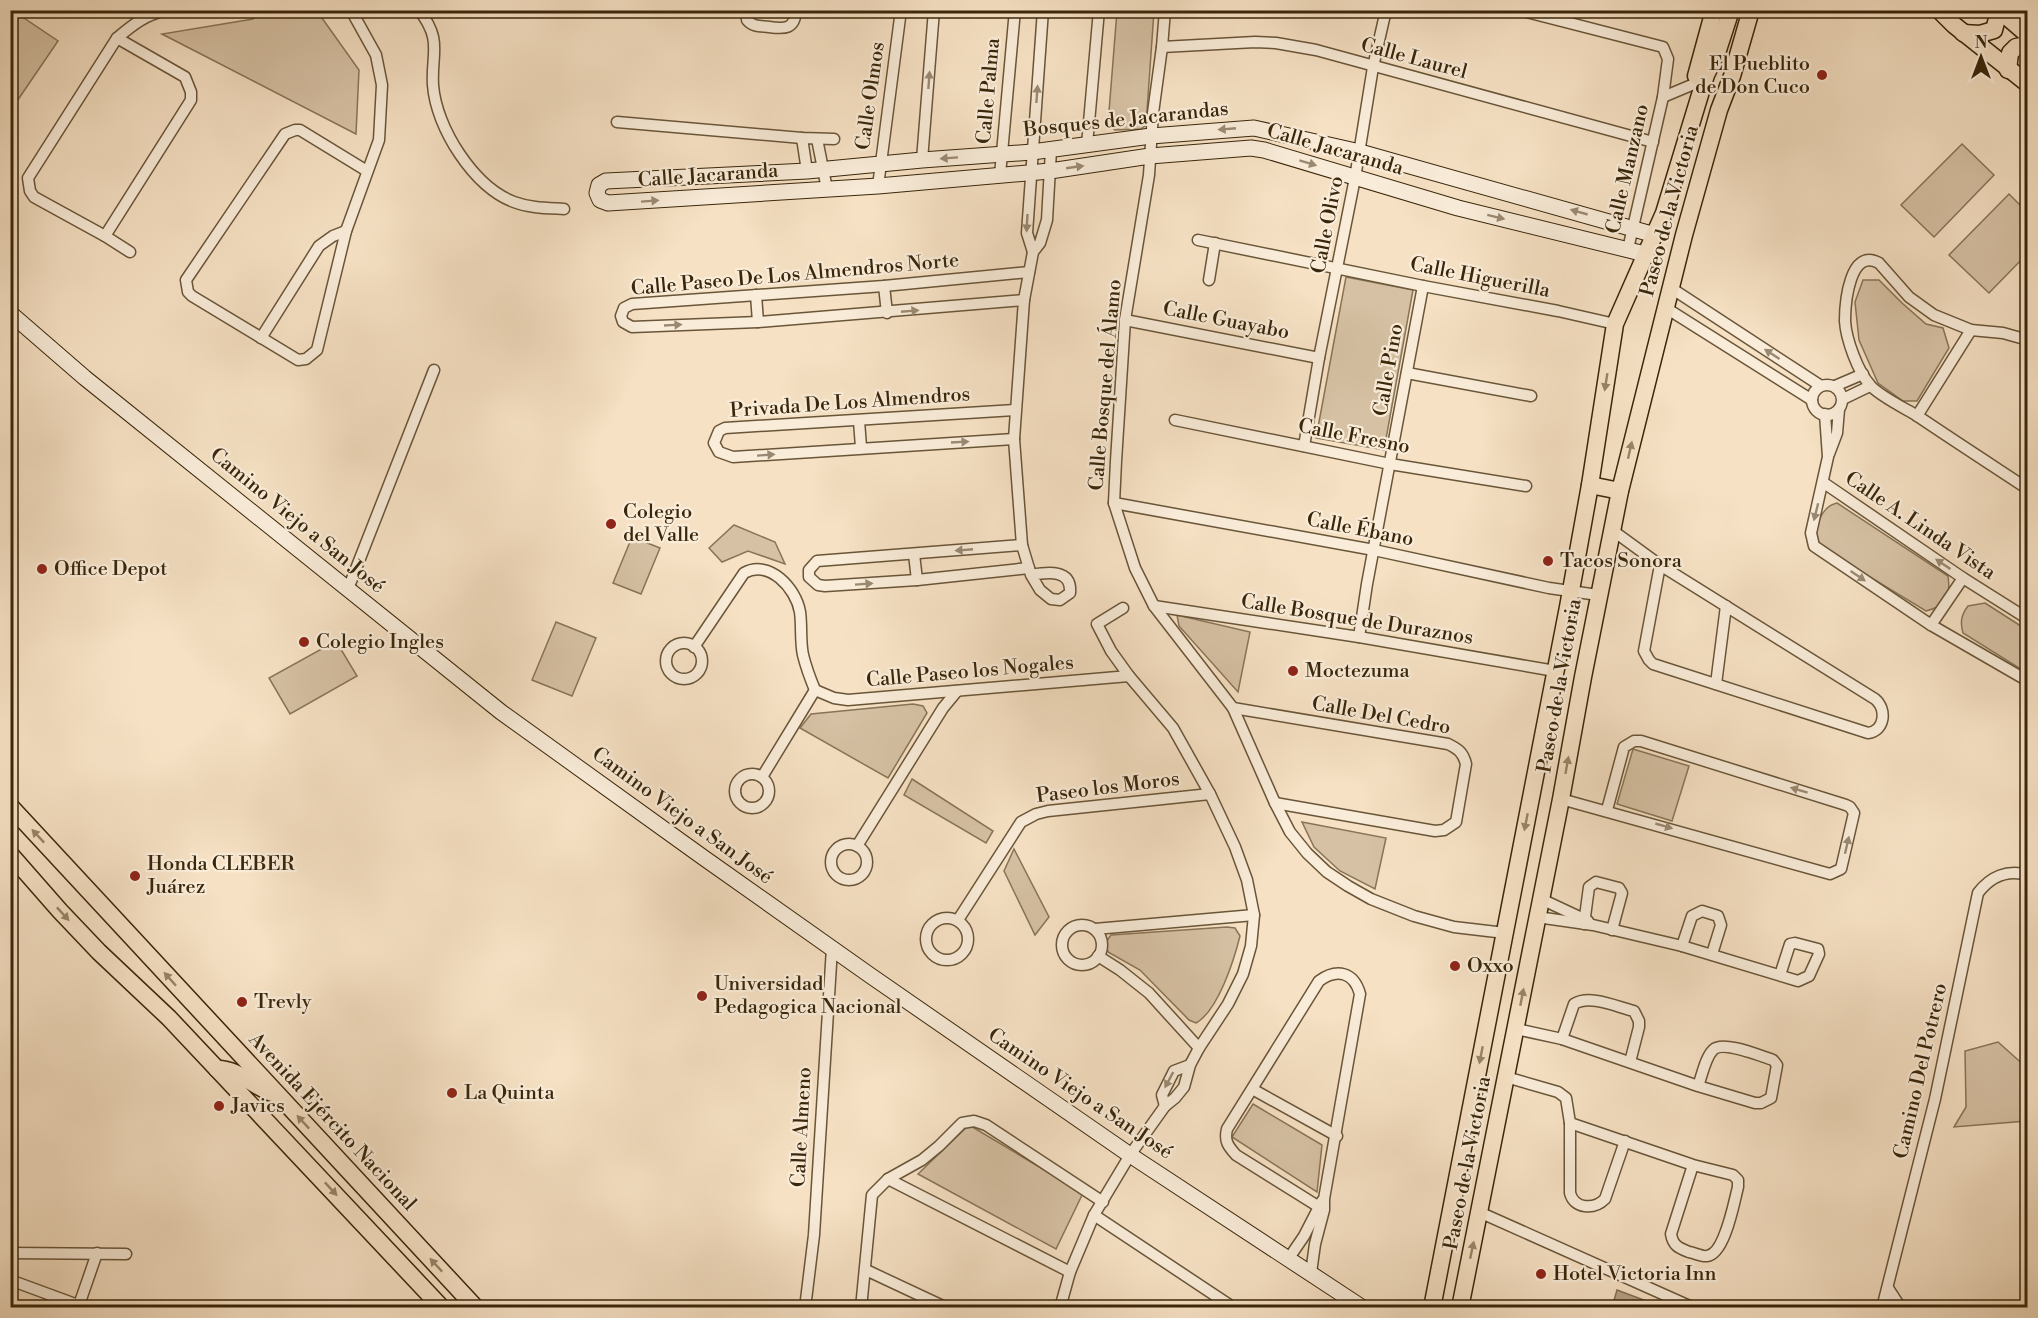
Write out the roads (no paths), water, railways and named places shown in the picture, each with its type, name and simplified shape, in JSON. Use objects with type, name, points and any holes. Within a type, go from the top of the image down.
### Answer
[{"type":"main road","points":[[1670,193],[1666,178],[1669,160],[1694,84],[1714,10]]},
{"type":"main road","points":[[1719,110],[1721,78],[1718,50],[1724,10]]},
{"type":"main road","points":[[1718,50],[1731,10]]},
{"type":"main road","name":"Paseo de la Victoria","points":[[1460,1308],[1620,491],[1639,409],[1719,110],[1732,76],[1751,10]]},
{"type":"main road","points":[[1939,10],[1963,33],[2028,84]]},
{"type":"main road","points":[[1963,33],[1980,34],[1994,30],[1999,11],[2028,35]]},
{"type":"main road","points":[[2008,70],[2010,53],[2016,47],[2028,45]]},
{"type":"main road","name":"Paseo de la Victoria","points":[[1432,1308],[1590,484],[1615,324],[1655,234],[1706,75],[1718,50]]},
{"type":"main road","points":[[1590,484],[1620,491]]},
{"type":"main road","name":"Avenida Ejército Nacional","points":[[10,806],[476,1308]]},
{"type":"main road","points":[[10,854],[60,912],[169,1018],[441,1308]]},
{"type":"main road","points":[[169,1018],[204,1046],[216,1045],[225,1036]]},
{"type":"main road","points":[[216,1069],[228,1069],[260,1089],[279,1096]]},
{"type":"street","points":[[130,252],[34,197],[30,191],[28,178],[117,38],[137,21],[166,10]]},
{"type":"street","points":[[351,10],[376,55],[382,85],[379,140],[346,231],[317,350],[306,359],[298,360],[188,292],[186,280],[285,134],[300,130],[366,171]]},
{"type":"street","points":[[419,10],[434,38],[433,84],[436,102],[450,138],[461,156],[497,194],[514,202],[535,207],[564,209]]},
{"type":"street","points":[[747,10],[747,20],[753,25],[784,29],[796,18],[796,10]]},
{"type":"street","name":"Calle Olmos","points":[[878,186],[902,10]]},
{"type":"street","points":[[922,160],[934,10]]},
{"type":"street","name":"Calle Palma","points":[[1000,175],[1015,10]]},
{"type":"street","points":[[1033,252],[1027,233],[1043,10]]},
{"type":"street","points":[[1087,145],[1099,10]]},
{"type":"street","name":"Calle Bosque del Álamo","points":[[1165,10],[1149,175],[1125,320],[1114,503],[1135,568],[1154,606],[1233,708],[1275,803],[1290,832],[1307,853],[1327,872],[1371,899],[1414,916],[1461,928],[1505,933]]},
{"type":"street","name":"Calle Olivo","points":[[1304,446],[1360,152],[1373,66],[1386,10]]},
{"type":"street","name":"Calle Manzano","points":[[1519,10],[1663,47],[1668,59],[1663,97],[1628,249]]},
{"type":"street","points":[[105,236],[191,100],[191,92],[185,77],[117,38]]},
{"type":"street","name":"Calle Laurel","points":[[1162,47],[1255,42],[1316,50],[1653,142]]},
{"type":"street","name":"Calle Manzano","points":[[1663,97],[1694,84]]},
{"type":"street","name":"Calle Jacaranda","points":[[618,122],[834,139]]},
{"type":"street","name":"Bosques de Jacarandas","points":[[597,193],[599,185],[606,181],[807,171],[1032,152],[1151,136],[1254,128],[1360,152],[1655,234]]},
{"type":"street","name":"Calle Jacaranda","points":[[802,138],[807,171]]},
{"type":"street","points":[[817,139],[827,189]]},
{"type":"street","name":"Calle Jacaranda","points":[[597,193],[600,200],[608,203],[878,186],[1050,171],[1150,156],[1237,148],[1258,149],[1458,208],[1645,254]]},
{"type":"street","points":[[1022,545],[817,561],[809,570],[809,576],[818,585],[825,586],[1030,571],[1022,545],[1014,439],[1015,410],[1024,300],[1033,252],[1040,243],[1047,220],[1051,150]]},
{"type":"street","points":[[723,175],[724,196]]},
{"type":"street","points":[[1458,208],[1465,180]]},
{"type":"street","points":[[261,338],[319,246],[333,236],[346,231]]},
{"type":"street","name":"Calle Higuerilla","points":[[1198,240],[1615,324]]},
{"type":"street","points":[[1209,280],[1215,243]]},
{"type":"street","points":[[2026,486],[1870,386],[1852,351],[1845,323],[1846,305],[1854,268],[1863,260],[1879,262],[1909,297],[1923,308],[1971,330],[2003,333],[2028,340]]},
{"type":"street","name":"Calle Paseo De Los Almendros Norte","points":[[1024,300],[758,322],[632,327],[623,321],[621,316],[624,308],[632,304],[884,286],[1029,272]]},
{"type":"street","points":[[884,286],[887,313]]},
{"type":"street","name":"Calle Pino","points":[[1359,637],[1423,286]]},
{"type":"street","points":[[1671,288],[1821,386],[1835,386],[1863,374]]},
{"type":"street","points":[[756,295],[758,322]]},
{"type":"street","points":[[1666,308],[1812,400],[1816,410],[1825,414],[1836,412],[1841,404],[1870,386]]},
{"type":"street","name":"Camino Viejo a San José","points":[[10,313],[85,378],[501,712],[832,948],[1130,1155],[1363,1308]]},
{"type":"street","name":"Calle Guayabo","points":[[1125,320],[1319,358]]},
{"type":"street","points":[[1917,416],[1971,330]]},
{"type":"street","points":[[348,589],[434,370]]},
{"type":"street","points":[[1407,373],[1531,396]]},
{"type":"street","points":[[1812,400],[1813,395],[1821,386]]},
{"type":"street","points":[[1835,386],[1839,389],[1841,404],[1837,434],[1828,457],[1811,533],[1814,546],[1931,625],[2028,681]]},
{"type":"street","name":"Privada De Los Almendros","points":[[1014,439],[861,447],[734,457],[719,452],[714,442],[719,431],[725,428],[1015,410]]},
{"type":"street","points":[[1825,414],[1828,457]]},
{"type":"street","name":"Calle Fresno","points":[[1175,420],[1390,464],[1526,486]]},
{"type":"street","points":[[859,421],[861,447]]},
{"type":"street","name":"Calle A. Linda Vista","points":[[1824,483],[1963,578],[2028,619]]},
{"type":"street","name":"Calle Ébano","points":[[1114,503],[1374,550],[1598,595]]},
{"type":"street","points":[[1612,530],[1660,565],[1875,699],[1884,711],[1880,728],[1868,733],[1653,663],[1644,651],[1660,565]]},
{"type":"street","points":[[914,554],[917,580]]},
{"type":"street","points":[[694,647],[744,573],[750,569],[768,571],[778,576],[796,600],[800,610],[802,652],[807,673],[815,690],[762,777]]},
{"type":"street","points":[[1931,625],[1963,578]]},
{"type":"street","name":"Calle Bosque de Duraznos","points":[[1154,606],[1359,637],[1555,671]]},
{"type":"street","points":[[1716,684],[1726,606]]},
{"type":"street","points":[[1060,1308],[1070,1272],[1094,1215],[1130,1155],[1165,1106],[1184,1087],[1190,1065],[1228,1004],[1243,974],[1251,946],[1254,915],[1247,880],[1235,847],[1210,794],[1173,728],[1129,676],[1111,651],[1097,624],[1123,608]]},
{"type":"street","name":"Calle Paseo los Nogales","points":[[815,690],[834,698],[848,700],[1129,676]]},
{"type":"street","points":[[857,846],[943,708],[957,691]]},
{"type":"street","name":"Calle Del Cedro","points":[[1233,708],[1448,744],[1459,749],[1466,764],[1456,822],[1444,830],[1435,831],[1275,803]]},
{"type":"street","points":[[1561,798],[1830,874],[1841,869],[1854,813],[1846,805],[1641,741],[1634,741],[1624,747],[1607,810]]},
{"type":"street","name":"Paseo los Moros","points":[[958,920],[1021,822],[1027,818],[1047,811],[1210,794]]},
{"type":"street","name":"Camino Del Potrero","points":[[1882,1308],[1935,1099],[1978,893],[1985,884],[2004,874],[2028,875]]},
{"type":"street","points":[[1587,923],[1591,885],[1596,882],[1618,888],[1622,896],[1612,930]]},
{"type":"street","points":[[1541,899],[1587,923]]},
{"type":"street","points":[[1682,945],[1692,916],[1702,911],[1719,916],[1721,922],[1712,954]]},
{"type":"street","points":[[1095,929],[1102,945],[1098,956],[1087,964],[1073,963],[1064,953],[1062,940],[1069,929],[1082,924],[1095,929],[1254,915]]},
{"type":"street","points":[[1538,917],[1587,923],[1682,945],[1798,981],[1809,976],[1820,954],[1816,947],[1790,944],[1780,975]]},
{"type":"street","points":[[938,919],[958,920],[967,931],[969,938],[964,952],[952,960],[938,958],[928,949],[926,942],[928,929],[938,919]]},
{"type":"street","name":"Calle Almeno","points":[[806,1308],[814,1235],[832,948]]},
{"type":"street","points":[[1098,956],[1149,993],[1199,1048]]},
{"type":"street","points":[[1311,1273],[1360,994],[1358,986],[1348,976],[1333,973],[1319,981],[1254,1090],[1227,1129],[1226,1141],[1236,1155],[1322,1205]]},
{"type":"street","points":[[1562,1039],[1574,1004],[1578,1001],[1587,999],[1634,1011],[1639,1027],[1630,1062]]},
{"type":"street","points":[[1516,1029],[1562,1039],[1698,1086],[1755,1103],[1771,1098],[1777,1065],[1773,1060],[1727,1046],[1716,1048],[1711,1052],[1698,1086]]},
{"type":"street","points":[[1165,1106],[1162,1095],[1174,1071],[1190,1065]]},
{"type":"street","points":[[1506,1077],[1558,1092],[1566,1098],[1570,1123],[1570,1193],[1579,1205],[1597,1206],[1605,1199],[1625,1140]]},
{"type":"street","points":[[1254,1090],[1336,1136]]},
{"type":"street","points":[[861,1308],[872,1195],[888,1179],[922,1160],[962,1123],[974,1121],[986,1125],[1102,1202]]},
{"type":"street","points":[[1570,1123],[1693,1165],[1733,1174],[1738,1183],[1721,1247],[1706,1257],[1678,1248],[1671,1234],[1693,1165]]},
{"type":"street","points":[[888,1179],[1070,1272]]},
{"type":"street","points":[[1289,1258],[1322,1205]]},
{"type":"street","points":[[1479,1212],[1694,1308]]},
{"type":"street","points":[[1094,1215],[1234,1308]]},
{"type":"street","points":[[10,1253],[126,1254]]},
{"type":"street","points":[[10,1280],[78,1306],[97,1253]]},
{"type":"street","points":[[866,1270],[947,1308]]},
{"type":"street","points":[[1888,1288],[1901,1308]]},
{"type":"place","name":"El Pueblito de Don Cuco","points":[[1822,75]]},
{"type":"place","name":"Colegio del Valle","points":[[611,524]]},
{"type":"place","name":"Tacos Sonora","points":[[1548,561]]},
{"type":"place","name":"Office Depot","points":[[42,569]]},
{"type":"place","name":"Colegio Ingles","points":[[304,642]]},
{"type":"place","name":"Moctezuma","points":[[1293,671]]},
{"type":"place","name":"Honda CLEBER Juárez","points":[[135,876]]},
{"type":"place","name":"Oxxo","points":[[1455,966]]},
{"type":"place","name":"Universidad Pedagogica Nacional","points":[[702,996]]},
{"type":"place","name":"Trevly","points":[[242,1002]]},
{"type":"place","name":"La Quinta","points":[[452,1093]]},
{"type":"place","name":"Javics","points":[[219,1106]]},
{"type":"place","name":"Hotel Victoria Inn","points":[[1541,1274]]}]
